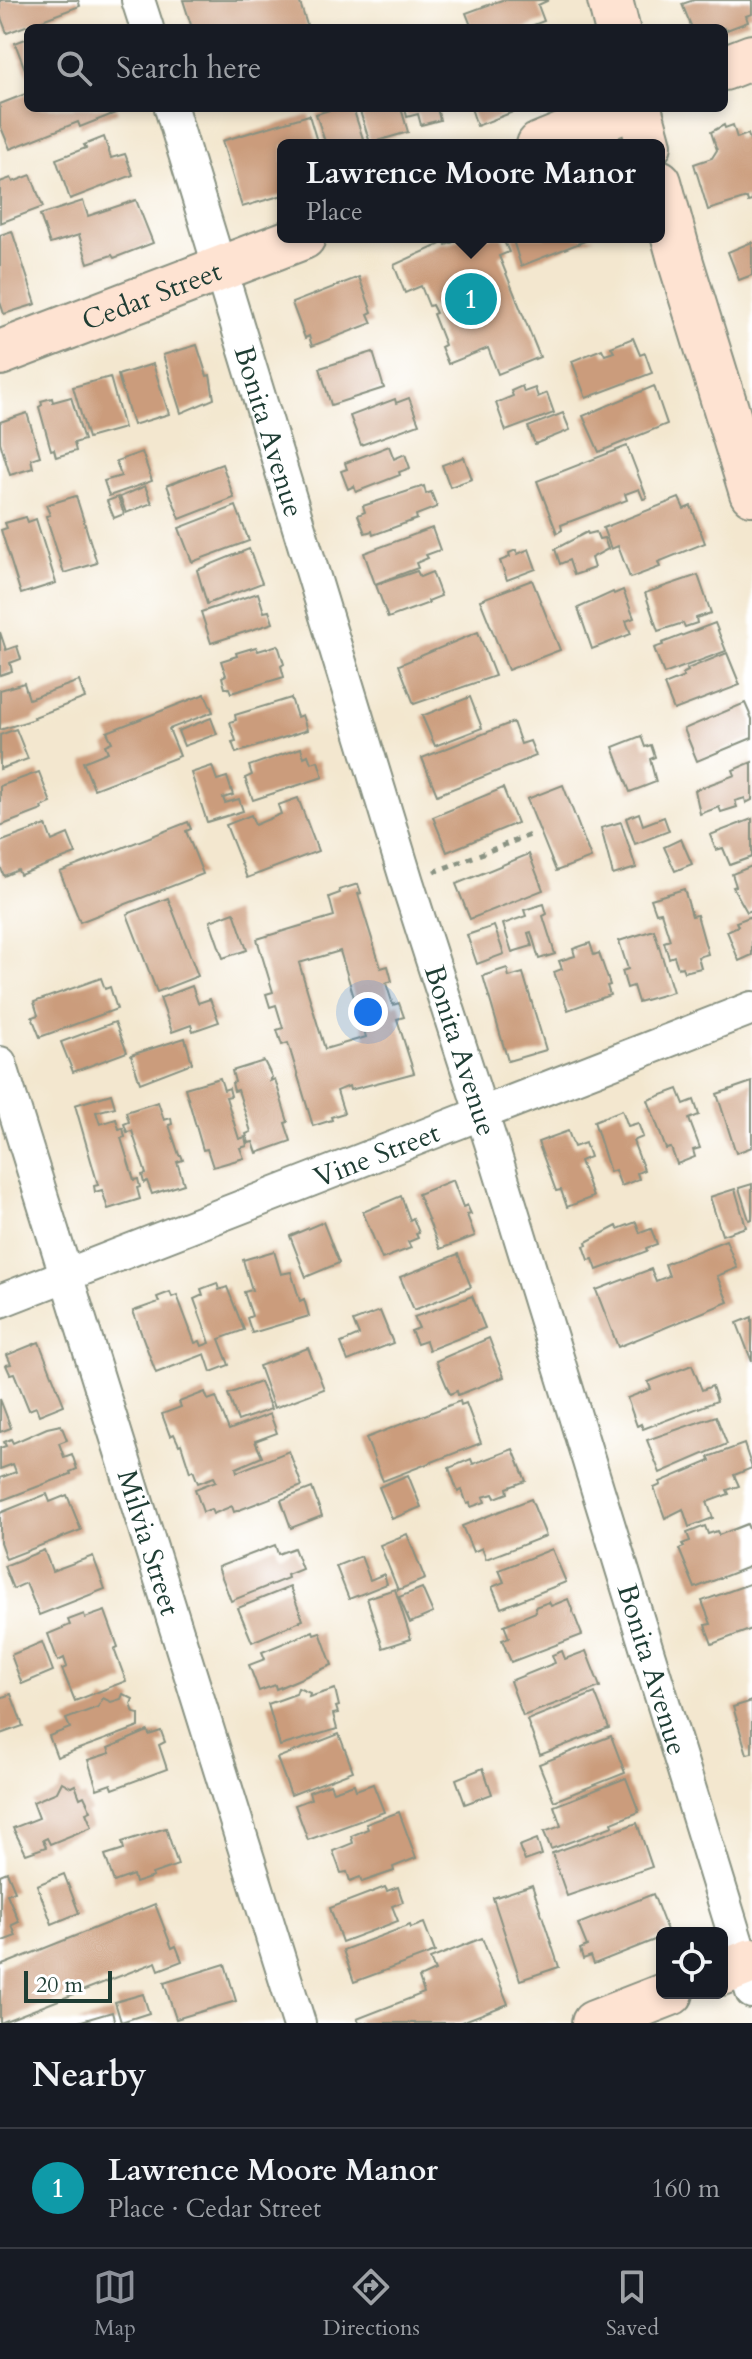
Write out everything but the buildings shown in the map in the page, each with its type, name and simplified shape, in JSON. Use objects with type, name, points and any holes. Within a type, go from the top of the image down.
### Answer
[{"type":"street","points":[[138,0],[146,24]]},
{"type":"street","points":[[610,0],[616,24]]},
{"type":"street","points":[[728,66],[752,57]]},
{"type":"street","name":"Bonita Avenue","points":[[172,112],[407,882],[482,1115],[742,1973]]},
{"type":"street","points":[[554,139],[620,112]]},
{"type":"street","points":[[640,112],[647,139]]},
{"type":"street","points":[[665,204],[752,493]]},
{"type":"street","name":"Cedar Street","points":[[0,353],[287,243]]},
{"type":"street","name":"Vine Street","points":[[0,1301],[752,1008]]},
{"type":"street","name":"Milvia Street","points":[[0,1063],[299,2023]]},
{"type":"street","points":[[594,2023],[656,1999]]},
{"type":"path","points":[[407,882],[530,835]]},
{"type":"place","name":"Lawrence Moore Manor","points":[[471,299]]}]
